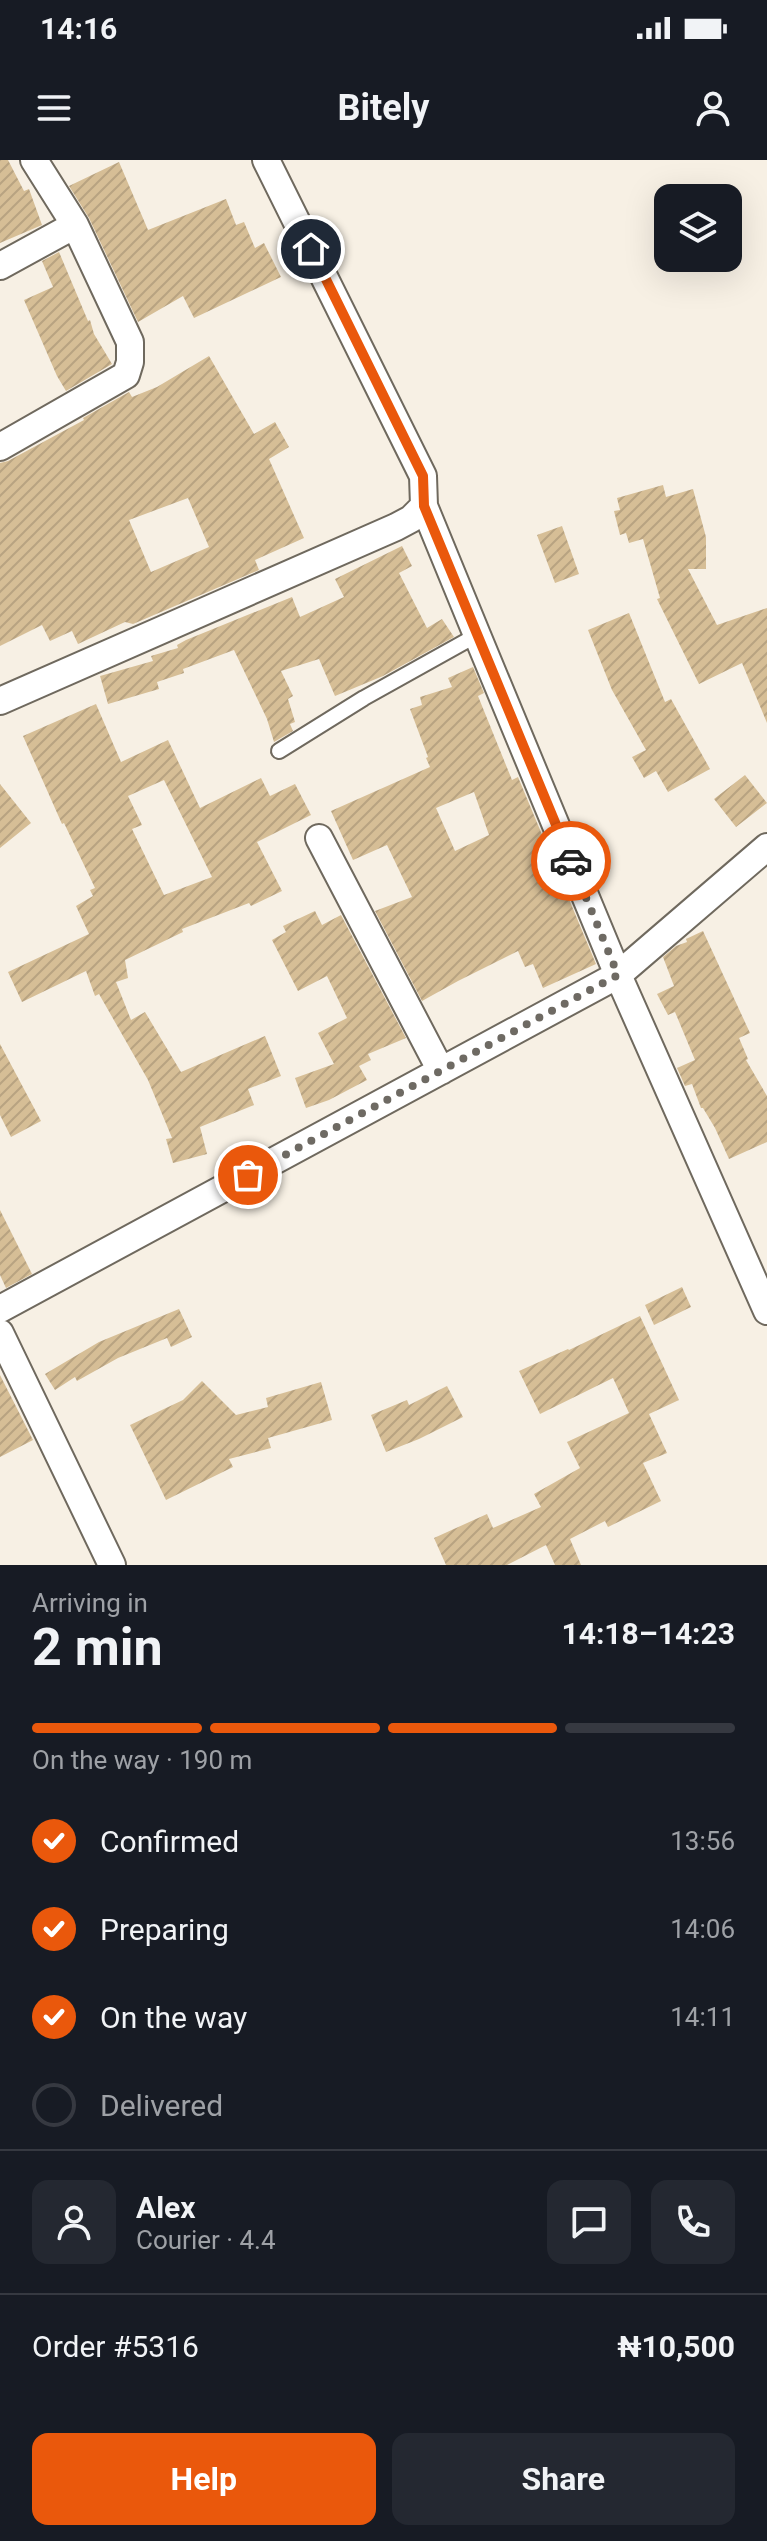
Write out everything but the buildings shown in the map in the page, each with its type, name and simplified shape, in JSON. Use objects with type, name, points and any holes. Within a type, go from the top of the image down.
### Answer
[{"type":"street","points":[[0,447],[126,375],[130,362],[130,342],[75,225],[34,160]]},
{"type":"street","points":[[266,160],[423,476],[424,506],[477,635],[618,975],[767,1311]]},
{"type":"street","points":[[0,266],[75,225]]},
{"type":"street","points":[[0,701],[396,527],[411,519],[424,506]]},
{"type":"street","points":[[319,838],[441,1071]]},
{"type":"street","points":[[0,1309],[618,975],[767,847]]},
{"type":"street","points":[[0,1333],[112,1565]]},
{"type":"lane","points":[[279,751],[364,698],[477,635]]},
{"type":"way so far","points":[[248,1175],[618,975],[571,861]]},
{"type":"route","points":[[311,249],[423,476],[424,506],[571,861]]}]
